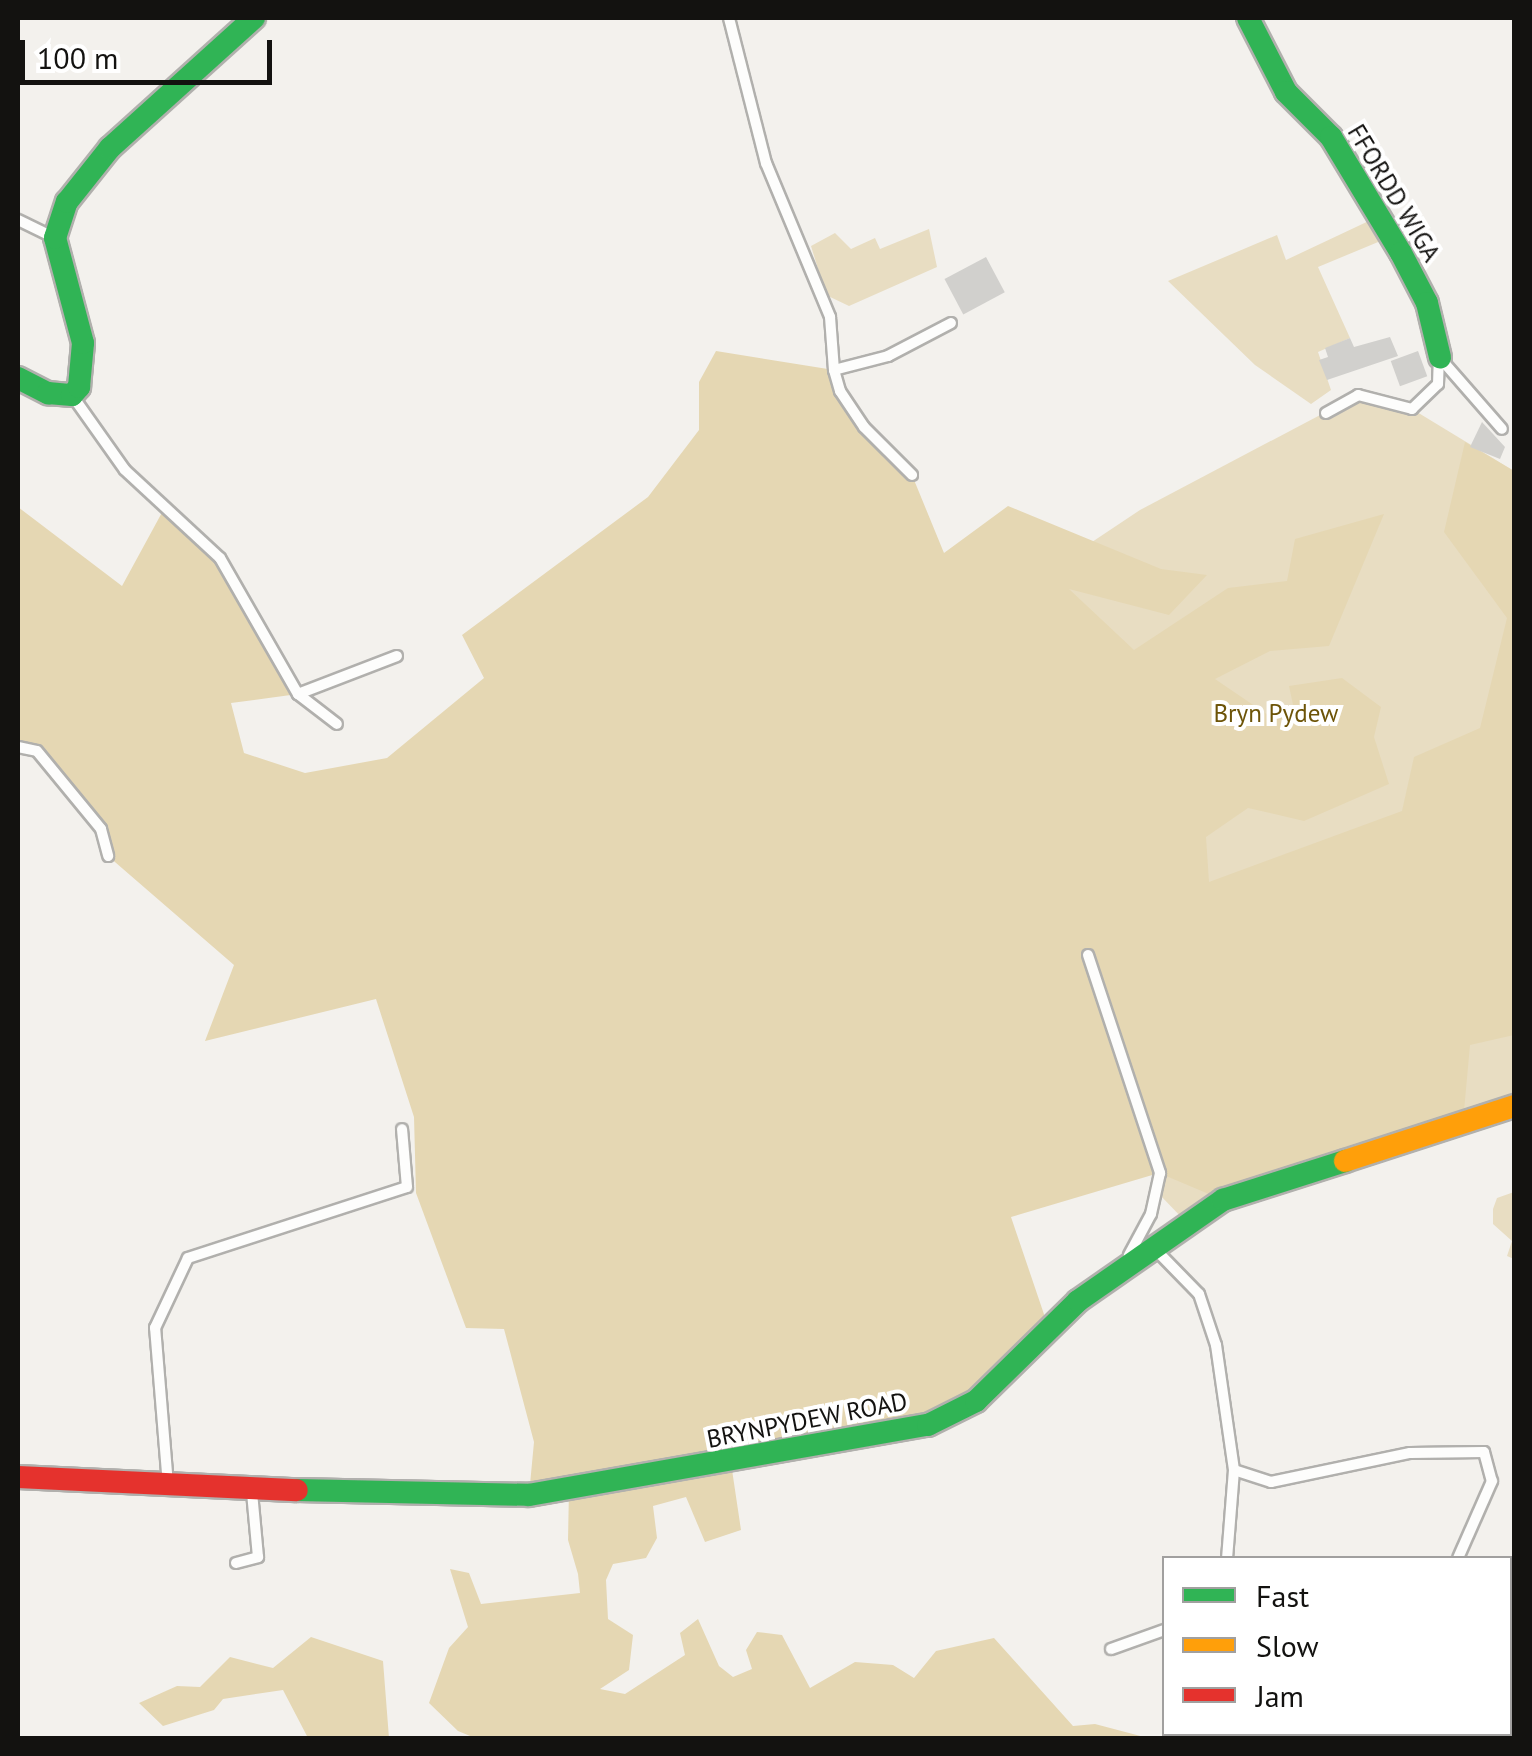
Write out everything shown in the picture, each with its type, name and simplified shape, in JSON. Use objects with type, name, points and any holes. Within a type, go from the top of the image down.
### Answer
[{"type":"street","points":[[18,378],[72,394],[84,372],[83,342],[54,238],[67,202],[110,148],[254,18]]},
{"type":"street","name":"FFORDD WIGA","points":[[1248,18],[1286,92],[1331,137],[1401,254],[1427,304],[1440,357]]},
{"type":"street","name":"BRYNPYDEW ROAD","points":[[18,1477],[252,1491],[529,1495],[868,1440],[928,1425],[976,1402],[1078,1301],[1224,1200],[1514,1106]]},
{"type":"lane","points":[[729,18],[766,163],[830,316],[834,370],[840,392],[864,427],[912,475]]},
{"type":"lane","points":[[18,220],[54,238]]},
{"type":"lane","points":[[834,370],[888,356],[951,323]]},
{"type":"lane","points":[[1326,413],[1358,395],[1412,409],[1438,384],[1440,357]]},
{"type":"lane","points":[[1440,357],[1502,429]]},
{"type":"lane","points":[[72,394],[125,470],[220,558],[298,694],[337,724]]},
{"type":"lane","points":[[298,694],[397,656]]},
{"type":"lane","points":[[18,747],[37,752],[101,829],[108,856]]},
{"type":"lane","points":[[1088,955],[1098,1002],[1160,1173],[1151,1214],[1119,1273]]},
{"type":"lane","points":[[168,1488],[156,1328],[188,1258],[407,1187],[402,1128]]},
{"type":"lane","points":[[1155,1249],[1199,1294],[1209,1317],[1234,1470],[1227,1556]]},
{"type":"lane","points":[[1234,1470],[1271,1482],[1410,1454],[1484,1452],[1492,1481],[1459,1556]]},
{"type":"lane","points":[[236,1563],[258,1557],[252,1491]]},
{"type":"lane","points":[[1112,1649],[1162,1631]]},
{"type":"green space","points":[[1373,219],[1383,240],[1318,267],[1350,338],[1318,352],[1331,390],[1311,404],[1255,365],[1168,281],[1277,235],[1286,260]]},
{"type":"green space","points":[[929,229],[937,267],[849,306],[826,295],[811,246],[835,233],[851,249],[875,238],[880,249]]},
{"type":"green space","name":"Bryn Pydew","points":[[1358,395],[1412,409],[1514,471],[1514,1106],[1187,1223],[1158,1193],[1067,588],[1092,542],[1140,510]]},
{"type":"green space","points":[[1514,1192],[1514,1259],[1507,1256],[1512,1241],[1493,1224],[1493,1209],[1497,1198]]},
{"type":"shaded area","points":[[716,351],[834,370],[864,427],[912,475],[944,553],[1008,506],[1161,569],[1207,575],[1169,615],[1069,589],[1134,650],[1228,588],[1287,581],[1295,539],[1384,514],[1329,646],[1270,651],[1215,679],[1274,719],[1295,714],[1289,686],[1342,678],[1381,707],[1374,737],[1389,784],[1304,821],[1248,808],[1206,837],[1209,882],[1402,811],[1414,757],[1480,728],[1507,618],[1444,532],[1465,442],[1514,471],[1514,1035],[1470,1045],[1463,1122],[1223,1200],[1159,1173],[1011,1217],[1049,1329],[976,1401],[731,1463],[741,1530],[705,1542],[686,1497],[653,1506],[657,1538],[646,1558],[613,1564],[606,1580],[608,1619],[633,1635],[629,1670],[600,1689],[625,1694],[685,1655],[680,1633],[698,1619],[719,1666],[733,1677],[752,1669],[746,1650],[757,1632],[782,1635],[810,1688],[855,1662],[893,1665],[914,1678],[936,1651],[994,1638],[1073,1726],[1095,1724],[1148,1738],[475,1738],[458,1731],[429,1703],[449,1648],[468,1627],[450,1569],[469,1573],[481,1604],[580,1593],[568,1540],[569,1489],[529,1495],[534,1442],[504,1329],[466,1328],[416,1193],[414,1117],[376,999],[205,1041],[234,965],[108,856],[101,829],[37,752],[18,750],[18,507],[122,586],[165,507],[220,559],[298,694],[231,703],[244,753],[305,773],[387,758],[484,678],[462,635],[648,497],[699,430],[699,382]]},
{"type":"shaded area","points":[[311,1637],[383,1661],[389,1738],[308,1738],[283,1690],[223,1699],[214,1710],[163,1726],[139,1703],[177,1686],[200,1687],[230,1657],[273,1668]]},
{"type":"building","points":[[986,257],[1005,292],[963,314],[945,279]]},
{"type":"building","points":[[1390,337],[1398,356],[1327,380],[1319,360],[1328,357],[1325,348],[1350,338],[1354,347]]},
{"type":"building","points":[[1418,351],[1427,376],[1400,386],[1391,361]]},
{"type":"building","points":[[1482,422],[1505,447],[1500,459],[1470,447]]},
{"type":"traffic: fast","points":[[18,378],[48,393],[72,395],[79,387],[83,343],[55,238],[67,202],[110,148],[254,18]]},
{"type":"traffic: fast","points":[[1248,18],[1286,92],[1331,137],[1401,253],[1427,303],[1440,357]]},
{"type":"traffic: fast","points":[[297,1490],[529,1495],[928,1425],[976,1401],[1078,1301],[1223,1200],[1345,1161]]},
{"type":"traffic: slow","points":[[1345,1161],[1514,1106]]},
{"type":"traffic: jam","points":[[18,1477],[297,1490]]}]
